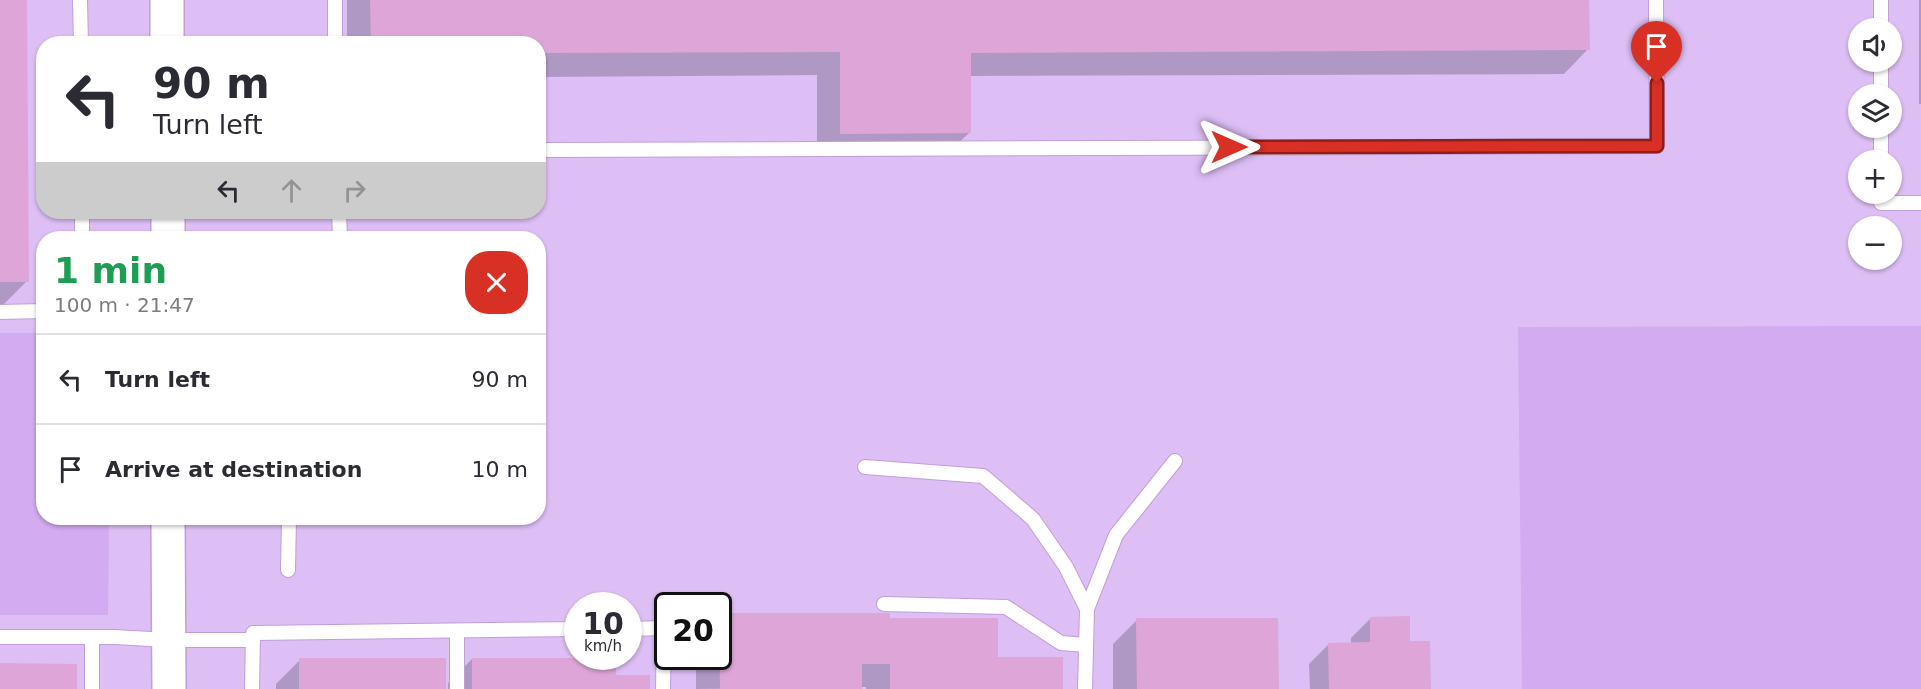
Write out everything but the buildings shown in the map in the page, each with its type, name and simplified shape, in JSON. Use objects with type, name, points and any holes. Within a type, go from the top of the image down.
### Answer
[{"type":"street","points":[[167,0],[167,36]]},
{"type":"street","points":[[168,525],[169,689]]},
{"type":"lane","points":[[80,0],[81,36]]},
{"type":"lane","points":[[334,0],[335,36]]},
{"type":"lane","points":[[546,150],[1657,146],[1656,0]]},
{"type":"lane","points":[[1881,0],[1881,18]]},
{"type":"lane","points":[[1902,203],[1921,203]]},
{"type":"lane","points":[[0,312],[36,311]]},
{"type":"lane","points":[[1085,689],[1087,609],[1116,535],[1175,461]]},
{"type":"lane","points":[[865,467],[983,476],[1033,519],[1066,567],[1087,609]]},
{"type":"lane","points":[[288,570],[289,525]]},
{"type":"lane","points":[[884,604],[1006,607],[1061,643],[1086,645]]},
{"type":"lane","points":[[642,629],[664,628],[663,689]]},
{"type":"lane","points":[[252,689],[253,633],[564,629]]},
{"type":"lane","points":[[457,631],[457,689]]},
{"type":"lane","points":[[0,637],[253,640]]},
{"type":"lane","points":[[92,637],[92,689]]},
{"type":"shaded area","points":[[0,0],[1921,0],[1921,689],[0,689]]},
{"type":"shaded area","points":[[1921,326],[1921,689],[1522,689],[1518,327]]},
{"type":"shaded area","points":[[0,333],[36,333],[36,525],[109,525],[108,615],[0,615]]},
{"type":"route","points":[[1229,147],[1657,146],[1657,83]]}]
